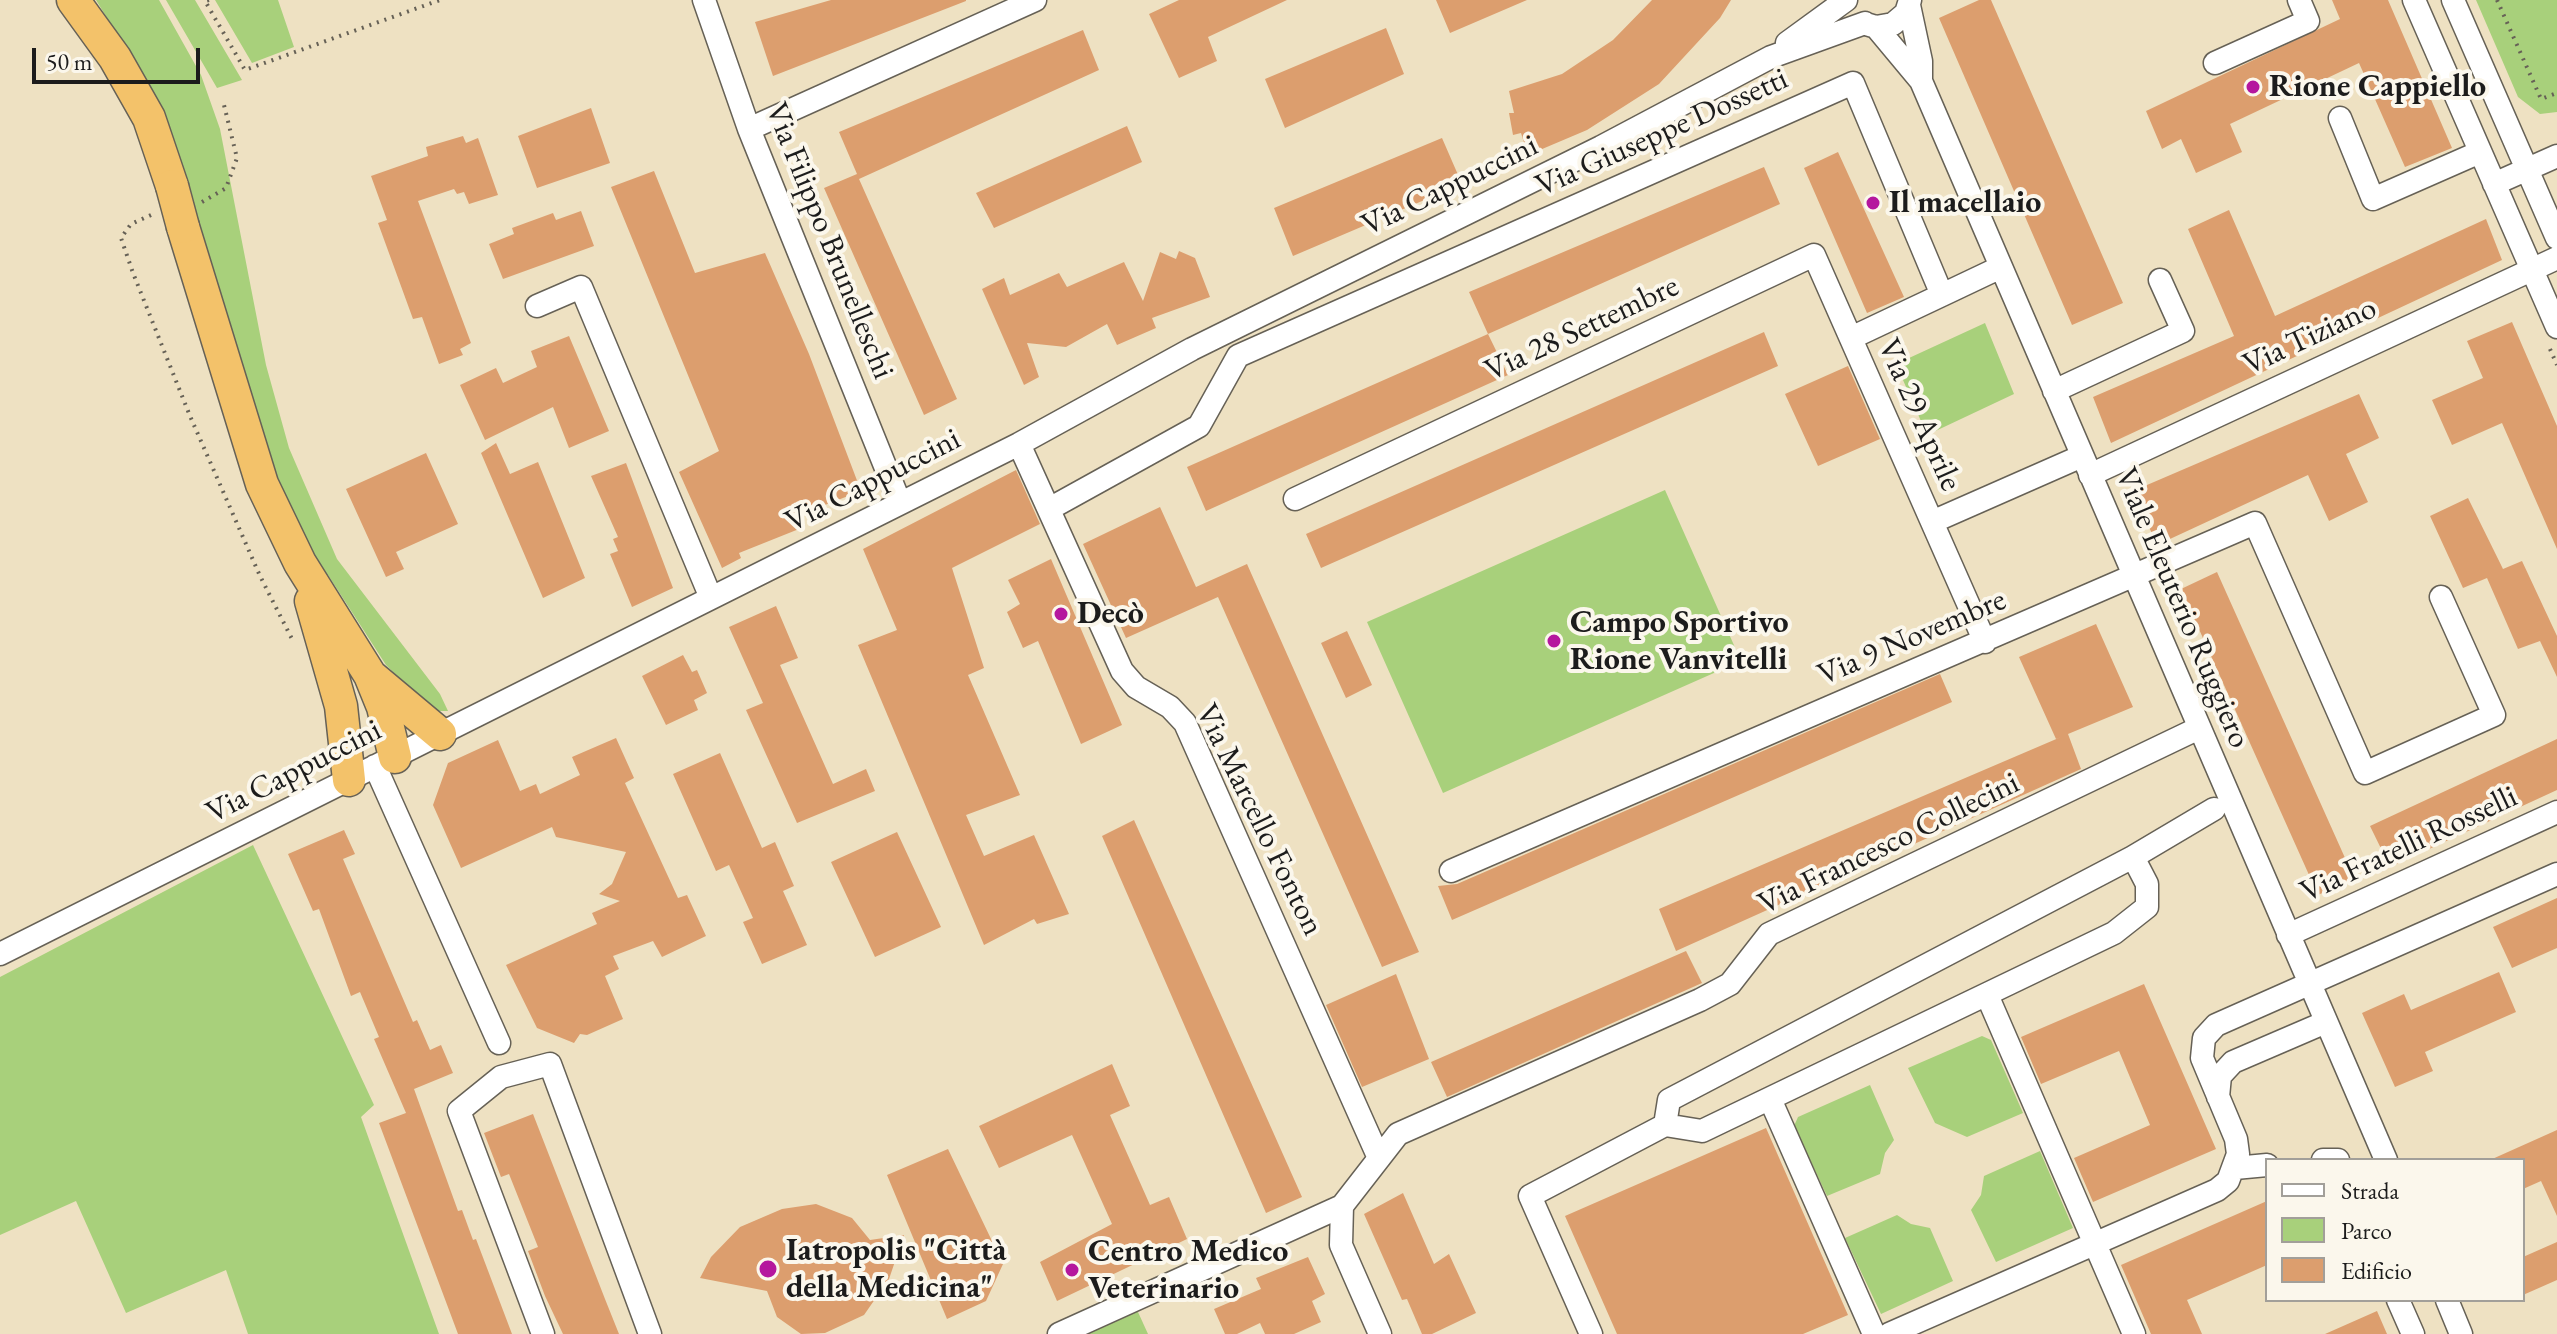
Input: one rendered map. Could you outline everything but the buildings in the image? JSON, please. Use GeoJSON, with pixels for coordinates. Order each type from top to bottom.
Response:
{"type":"FeatureCollection","features":[{"type":"Feature","properties":{"kind":"highway"},"geometry":{"type":"LineString","coordinates":[[60,0],[80,9],[115,58],[149,118],[262,484],[300,563],[370,675],[383,707],[373,768]]}},
{"type":"Feature","properties":{"kind":"highway"},"geometry":{"type":"LineString","coordinates":[[300,563],[341,706],[373,768]]}},
{"type":"Feature","properties":{"kind":"highway"},"geometry":{"type":"LineString","coordinates":[[370,675],[440,734]]}},
{"type":"Feature","properties":{"kind":"street","name":"Via Filippo Brunelleschi"},"geometry":{"type":"LineString","coordinates":[[704,0],[749,129],[900,503]]}},
{"type":"Feature","properties":{"kind":"street"},"geometry":{"type":"LineString","coordinates":[[749,129],[1035,0]]}},
{"type":"Feature","properties":{"kind":"street","name":"Viale Eleuterio Ruggiero"},"geometry":{"type":"LineString","coordinates":[[1848,0],[1857,17],[1871,25],[1921,81],[2385,1158]]}},
{"type":"Feature","properties":{"kind":"street","name":"Via Cappuccini"},"geometry":{"type":"LineString","coordinates":[[0,954],[1019,444],[1192,349],[1601,147],[1771,57],[1848,0]]}},
{"type":"Feature","properties":{"kind":"street"},"geometry":{"type":"LineString","coordinates":[[2215,63],[2308,21],[2299,0]]}},
{"type":"Feature","properties":{"kind":"street"},"geometry":{"type":"LineString","coordinates":[[2414,0],[2557,327]]}},
{"type":"Feature","properties":{"kind":"street"},"geometry":{"type":"LineString","coordinates":[[2453,0],[2557,238]]}},
{"type":"Feature","properties":{"kind":"street","name":"Viale Eleuterio Ruggiero"},"geometry":{"type":"LineString","coordinates":[[1909,2],[1921,61],[1921,81]]}},
{"type":"Feature","properties":{"kind":"street","name":"Via Cappuccini"},"geometry":{"type":"LineString","coordinates":[[1771,57],[1871,25],[1900,19],[1909,2]]}},
{"type":"Feature","properties":{"kind":"street","name":"Via Giuseppe Dossetti"},"geometry":{"type":"LineString","coordinates":[[1049,509],[1199,426],[1238,356],[1853,83],[1942,295]]}},
{"type":"Feature","properties":{"kind":"street"},"geometry":{"type":"LineString","coordinates":[[2340,118],[2373,199],[2480,152]]}},
{"type":"Feature","properties":{"kind":"street"},"geometry":{"type":"LineString","coordinates":[[2494,184],[2557,156]]}},
{"type":"Feature","properties":{"kind":"street","name":"Via 28 Settembre"},"geometry":{"type":"LineString","coordinates":[[1295,499],[1814,255],[1851,338]]}},
{"type":"Feature","properties":{"kind":"street","name":"Via Tiziano"},"geometry":{"type":"LineString","coordinates":[[2086,465],[2557,258]]}},
{"type":"Feature","properties":{"kind":"street"},"geometry":{"type":"LineString","coordinates":[[1942,295],[2001,267]]}},
{"type":"Feature","properties":{"kind":"street"},"geometry":{"type":"LineString","coordinates":[[2054,391],[2183,331],[2160,280]]}},
{"type":"Feature","properties":{"kind":"street"},"geometry":{"type":"LineString","coordinates":[[537,306],[581,287],[711,598]]}},
{"type":"Feature","properties":{"kind":"street","name":"Via 29 Aprile"},"geometry":{"type":"LineString","coordinates":[[1942,295],[1851,338],[1985,642]]}},
{"type":"Feature","properties":{"kind":"street","name":"Via Marcello Fonton"},"geometry":{"type":"LineString","coordinates":[[1019,444],[1122,671],[1136,687],[1170,707],[1185,723],[1378,1156]]}},
{"type":"Feature","properties":{"kind":"street","name":"Via 29 Aprile"},"geometry":{"type":"LineString","coordinates":[[1932,522],[2086,465]]}},
{"type":"Feature","properties":{"kind":"street","name":"Via 9 Novembre"},"geometry":{"type":"LineString","coordinates":[[1451,871],[2255,523],[2365,773],[2494,715],[2441,597]]}},
{"type":"Feature","properties":{"kind":"street","name":"Via Francesco Collecini"},"geometry":{"type":"LineString","coordinates":[[1342,1206],[1398,1134],[1730,984],[1769,934],[2199,728]]}},
{"type":"Feature","properties":{"kind":"street"},"geometry":{"type":"LineString","coordinates":[[373,768],[499,1043]]}},
{"type":"Feature","properties":{"kind":"street"},"geometry":{"type":"LineString","coordinates":[[1665,1125],[1669,1100],[2133,857],[2214,809]]}},
{"type":"Feature","properties":{"kind":"street","name":"Via Fratelli Rosselli"},"geometry":{"type":"LineString","coordinates":[[2288,935],[2557,812]]}},
{"type":"Feature","properties":{"kind":"street"},"geometry":{"type":"LineString","coordinates":[[1591,1334],[1530,1196],[1665,1125],[1702,1131],[2114,933],[2147,907],[2147,884],[2133,857]]}},
{"type":"Feature","properties":{"kind":"street"},"geometry":{"type":"LineString","coordinates":[[1889,1334],[2217,1190],[2235,1168],[2236,1139],[2202,1058],[2201,1048],[2210,1030],[2557,874]]}},
{"type":"Feature","properties":{"kind":"street"},"geometry":{"type":"LineString","coordinates":[[1987,995],[2134,1334]]}},
{"type":"Feature","properties":{"kind":"street"},"geometry":{"type":"LineString","coordinates":[[2221,1106],[2217,1086],[2220,1076],[2233,1062],[2326,1022]]}},
{"type":"Feature","properties":{"kind":"street"},"geometry":{"type":"LineString","coordinates":[[543,1334],[459,1111],[501,1077],[550,1064],[650,1334]]}},
{"type":"Feature","properties":{"kind":"street"},"geometry":{"type":"LineString","coordinates":[[1770,1099],[1874,1334]]}},
{"type":"Feature","properties":{"kind":"street"},"geometry":{"type":"LineString","coordinates":[[2235,1168],[2265,1165]]}},
{"type":"Feature","properties":{"kind":"street"},"geometry":{"type":"LineString","coordinates":[[1059,1334],[1342,1206],[1341,1245],[1380,1334]]}},
{"type":"Feature","properties":{"kind":"street"},"geometry":{"type":"LineString","coordinates":[[2399,1302],[2413,1334]]}},
{"type":"Feature","properties":{"kind":"street"},"geometry":{"type":"LineString","coordinates":[[2448,1302],[2461,1334]]}},
{"type":"Feature","properties":{"kind":"path"},"geometry":{"type":"LineString","coordinates":[[206,0],[245,70],[440,0]]}},
{"type":"Feature","properties":{"kind":"path"},"geometry":{"type":"LineString","coordinates":[[2497,0],[2541,99],[2557,93]]}},
{"type":"Feature","properties":{"kind":"path"},"geometry":{"type":"LineString","coordinates":[[224,105],[237,158],[226,188],[180,214],[131,224],[121,238],[190,416],[260,576],[299,653]]}},
{"type":"Feature","properties":{"kind":"green space"},"geometry":{"type":"Polygon","coordinates":[[[96,0],[159,0],[201,75],[220,129],[266,365],[289,448],[337,559],[440,694],[448,711],[426,705],[386,665],[328,575],[325,576],[296,523],[259,442],[150,88],[96,0]]]}},
{"type":"Feature","properties":{"kind":"green space"},"geometry":{"type":"Polygon","coordinates":[[[166,0],[195,0],[242,80],[217,88],[166,0]]]}},
{"type":"Feature","properties":{"kind":"green space"},"geometry":{"type":"Polygon","coordinates":[[[215,0],[278,0],[294,47],[252,63],[215,0]]]}},
{"type":"Feature","properties":{"kind":"green space"},"geometry":{"type":"Polygon","coordinates":[[[2476,0],[2557,0],[2557,112],[2540,114],[2518,97],[2476,0]]]}},
{"type":"Feature","properties":{"kind":"green space"},"geometry":{"type":"Polygon","coordinates":[[[1985,323],[2014,394],[1927,435],[1896,364],[1985,323]]]}},
{"type":"Feature","properties":{"kind":"green space","name":"Campo Sportivo Rione Vanvitelli"},"geometry":{"type":"Polygon","coordinates":[[[1665,490],[1741,661],[1443,793],[1367,622],[1665,490]]]}},
{"type":"Feature","properties":{"kind":"green space"},"geometry":{"type":"Polygon","coordinates":[[[253,845],[374,1105],[361,1117],[439,1334],[248,1334],[226,1270],[126,1313],[76,1201],[0,1235],[0,977],[253,845]]]}},
{"type":"Feature","properties":{"kind":"green space"},"geometry":{"type":"Polygon","coordinates":[[[1982,1036],[1991,1040],[2023,1113],[1967,1137],[1935,1123],[1908,1068],[1982,1036]]]}},
{"type":"Feature","properties":{"kind":"green space"},"geometry":{"type":"Polygon","coordinates":[[[1870,1085],[1894,1140],[1885,1153],[1880,1174],[1827,1196],[1794,1126],[1798,1117],[1870,1085]]]}},
{"type":"Feature","properties":{"kind":"green space"},"geometry":{"type":"Polygon","coordinates":[[[2040,1151],[2073,1228],[1996,1262],[1971,1210],[1981,1195],[1984,1176],[2040,1151]]]}},
{"type":"Feature","properties":{"kind":"green space"},"geometry":{"type":"Polygon","coordinates":[[[1897,1215],[1911,1224],[1930,1228],[1953,1281],[1881,1314],[1845,1238],[1897,1215]]]}},
{"type":"Feature","properties":{"kind":"green space"},"geometry":{"type":"Polygon","coordinates":[[[1133,1301],[1148,1334],[1064,1334],[1133,1301]]]}},
{"type":"Feature","properties":{"kind":"place","name":"Rione Cappiello"},"geometry":{"type":"Point","coordinates":[2253,87]}},
{"type":"Feature","properties":{"kind":"place","name":"Il macellaio"},"geometry":{"type":"Point","coordinates":[1873,203]}},
{"type":"Feature","properties":{"kind":"place","name":"Decò"},"geometry":{"type":"Point","coordinates":[1061,614]}},
{"type":"Feature","properties":{"kind":"place","name":"Campo Sportivo Rione Vanvitelli"},"geometry":{"type":"Point","coordinates":[1554,641]}},
{"type":"Feature","properties":{"kind":"place","name":"Iatropolis \"Città della Medicina\""},"geometry":{"type":"Point","coordinates":[768,1269]}},
{"type":"Feature","properties":{"kind":"place","name":"Centro Medico Veterinario"},"geometry":{"type":"Point","coordinates":[1072,1270]}}]}
